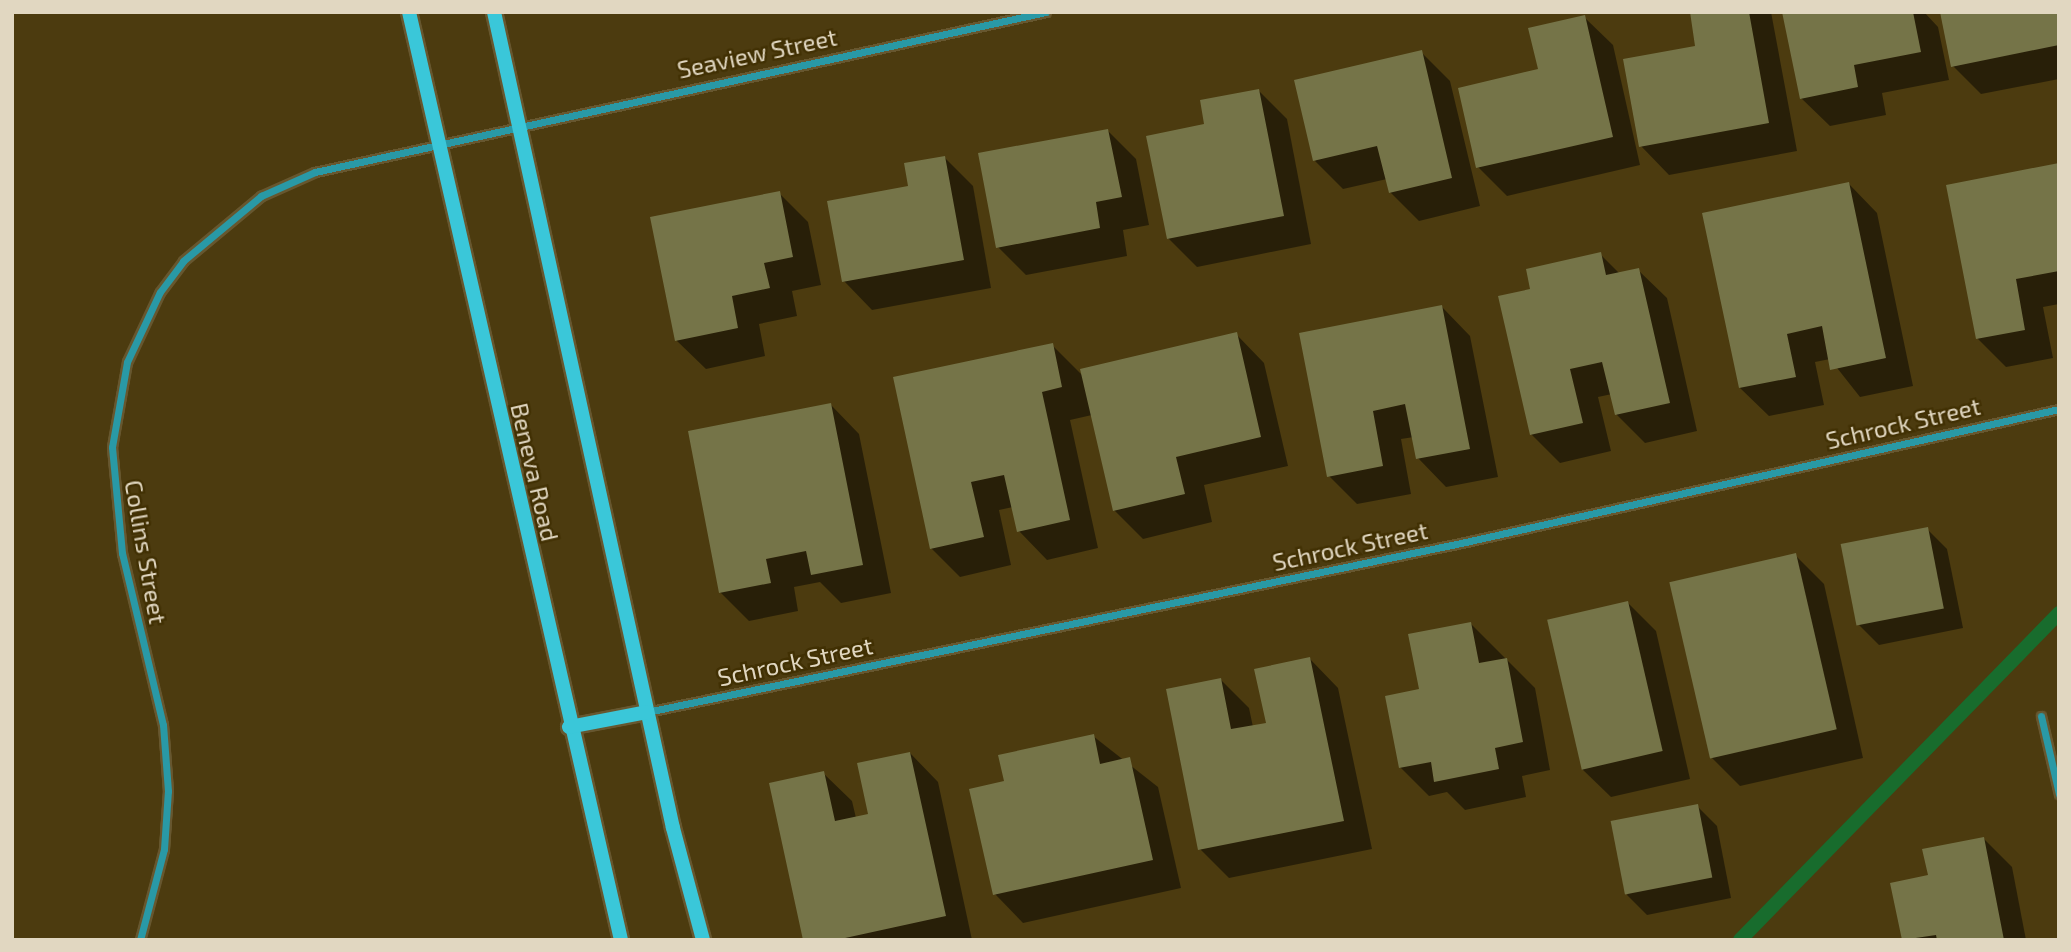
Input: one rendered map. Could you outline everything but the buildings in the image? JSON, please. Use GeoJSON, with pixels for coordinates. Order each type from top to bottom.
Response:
{"type":"FeatureCollection","features":[{"type":"Feature","properties":{"kind":"main road","name":"Beneva Road"},"geometry":{"type":"LineString","coordinates":[[409,12],[569,727],[621,940]]}},
{"type":"Feature","properties":{"kind":"main road"},"geometry":{"type":"LineString","coordinates":[[494,12],[647,712],[704,940]]}},
{"type":"Feature","properties":{"kind":"main road"},"geometry":{"type":"LineString","coordinates":[[569,727],[647,712]]}},
{"type":"Feature","properties":{"kind":"street","name":"Seaview Street"},"geometry":{"type":"LineString","coordinates":[[439,141],[1046,12]]}},
{"type":"Feature","properties":{"kind":"street","name":"Collins Street"},"geometry":{"type":"LineString","coordinates":[[140,940],[164,849],[168,791],[163,725],[112,487],[115,421],[127,362],[160,292],[222,222],[315,172],[439,141]]}},
{"type":"Feature","properties":{"kind":"street","name":"Schrock Street"},"geometry":{"type":"LineString","coordinates":[[647,712],[1461,543],[2059,408]]}},
{"type":"Feature","properties":{"kind":"street"},"geometry":{"type":"LineString","coordinates":[[2041,716],[2059,793]]}},
{"type":"Feature","properties":{"kind":"waterway"},"geometry":{"type":"LineString","coordinates":[[1740,940],[2059,613]]}}]}
